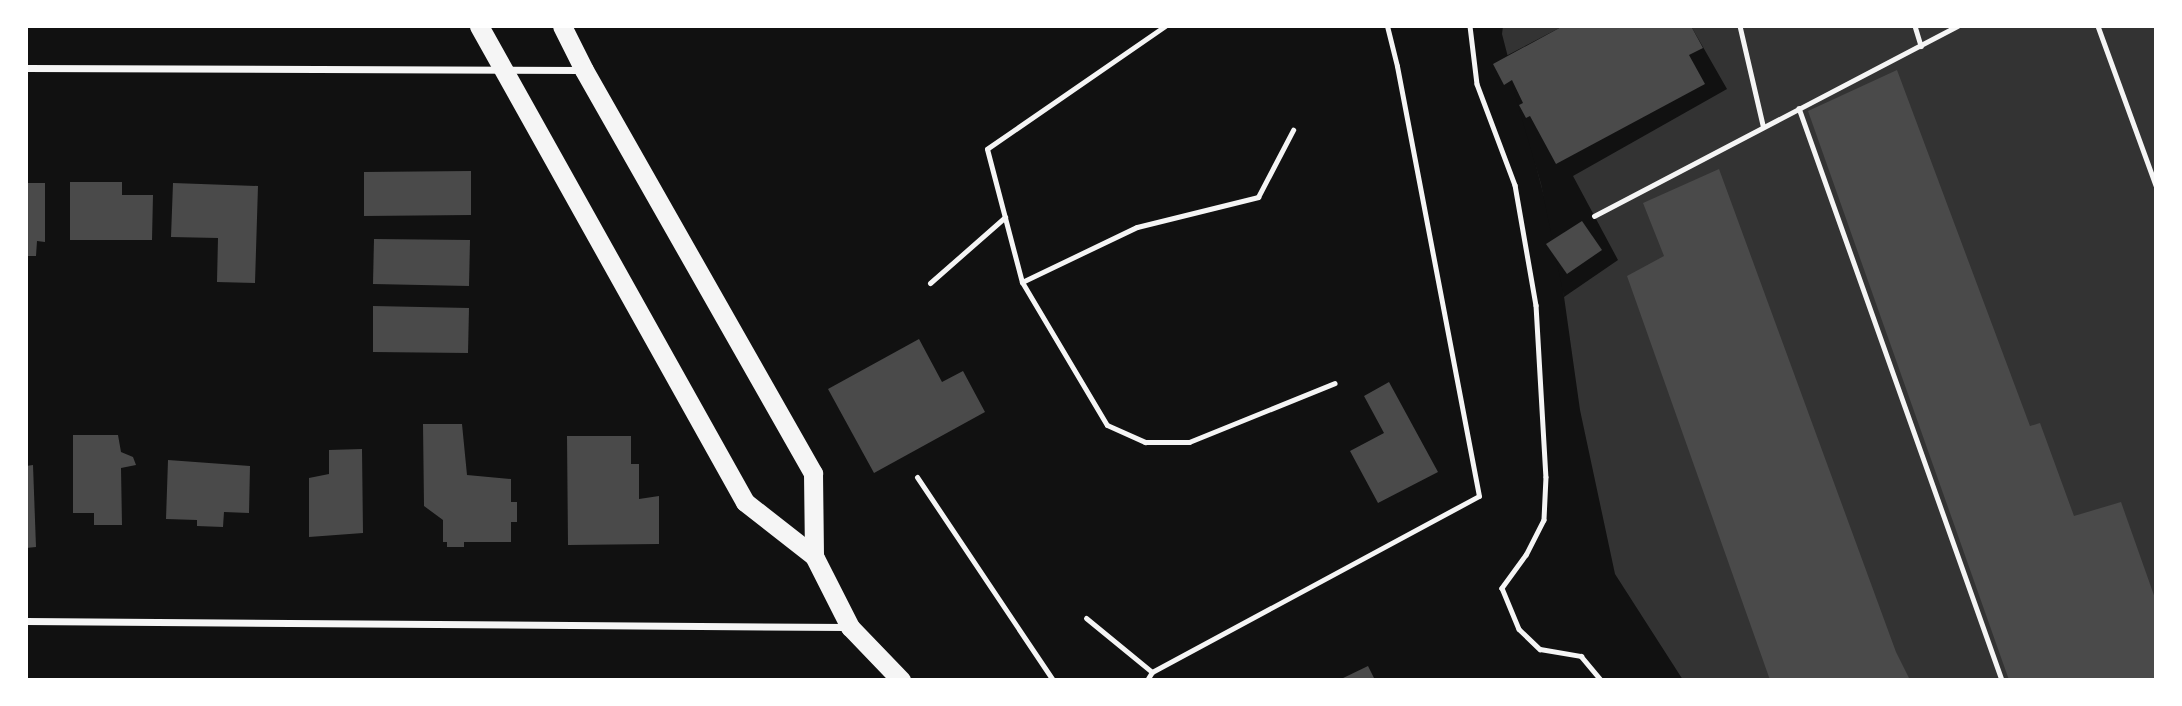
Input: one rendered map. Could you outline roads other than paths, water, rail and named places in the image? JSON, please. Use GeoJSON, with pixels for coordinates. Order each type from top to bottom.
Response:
{"type":"FeatureCollection","features":[{"type":"Feature","properties":{"kind":"highway"},"geometry":{"type":"LineString","coordinates":[[480,26],[502,72],[745,502],[814,556],[850,628],[901,680]]}},
{"type":"Feature","properties":{"kind":"highway"},"geometry":{"type":"LineString","coordinates":[[562,26],[584,70],[813,473],[814,556]]}},
{"type":"Feature","properties":{"kind":"street"},"geometry":{"type":"LineString","coordinates":[[26,68],[502,72],[584,70]]}},
{"type":"Feature","properties":{"kind":"street"},"geometry":{"type":"LineString","coordinates":[[26,621],[850,628]]}},
{"type":"Feature","properties":{"kind":"lane"},"geometry":{"type":"LineString","coordinates":[[1165,26],[987,149],[1023,282],[1107,425],[1145,442],[1189,442],[1335,383]]}},
{"type":"Feature","properties":{"kind":"lane"},"geometry":{"type":"LineString","coordinates":[[1147,680],[1152,672],[1479,496],[1397,66],[1387,26]]}},
{"type":"Feature","properties":{"kind":"lane"},"geometry":{"type":"LineString","coordinates":[[1023,282],[1137,226],[1258,197],[1293,130]]}},
{"type":"Feature","properties":{"kind":"lane"},"geometry":{"type":"LineString","coordinates":[[930,283],[1005,217]]}},
{"type":"Feature","properties":{"kind":"lane"},"geometry":{"type":"LineString","coordinates":[[917,477],[1052,680]]}},
{"type":"Feature","properties":{"kind":"lane"},"geometry":{"type":"LineString","coordinates":[[1086,618],[1152,672]]}}]}
